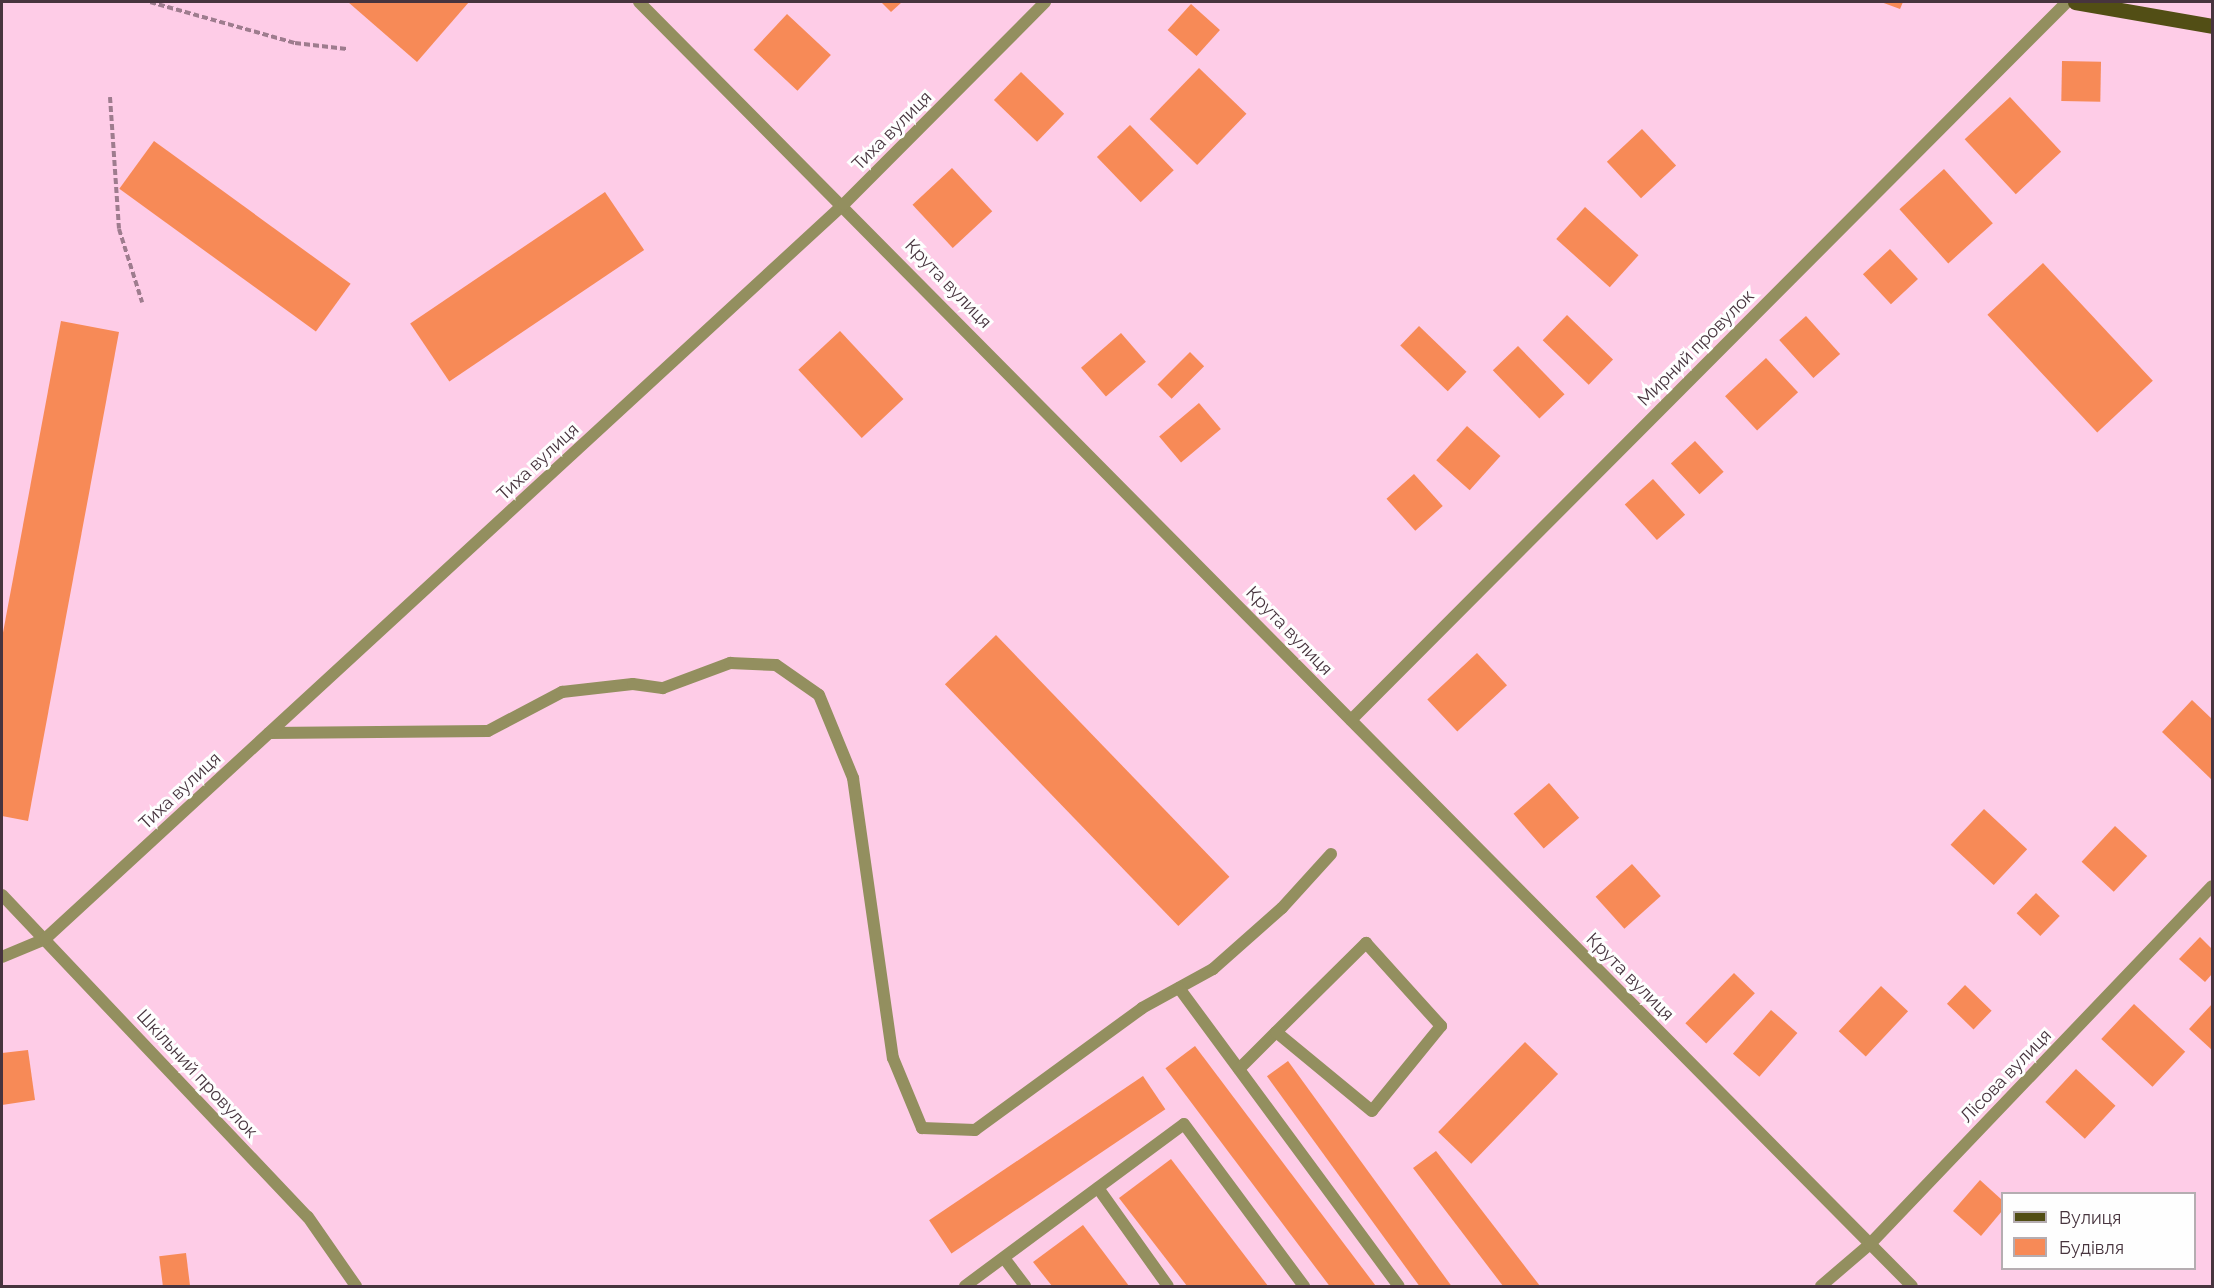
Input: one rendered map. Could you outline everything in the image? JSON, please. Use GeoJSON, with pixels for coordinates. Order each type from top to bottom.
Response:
{"type":"FeatureCollection","features":[{"type":"Feature","properties":{"kind":"main road"},"geometry":{"type":"LineString","coordinates":[[2075,2],[2212,26]]}},
{"type":"Feature","properties":{"kind":"street","name":"Крута вулиця"},"geometry":{"type":"LineString","coordinates":[[639,2],[844,204],[1350,720],[1912,1287]]}},
{"type":"Feature","properties":{"kind":"street","name":"Тиха вулиця"},"geometry":{"type":"LineString","coordinates":[[2,957],[45,939],[844,204],[1045,2]]}},
{"type":"Feature","properties":{"kind":"street","name":"Мирний провулок"},"geometry":{"type":"LineString","coordinates":[[1350,720],[2067,2]]}},
{"type":"Feature","properties":{"kind":"street"},"geometry":{"type":"LineString","coordinates":[[269,733],[488,731],[562,692],[633,684],[663,688],[730,663],[776,665],[819,695],[853,778],[893,1058],[922,1128],[975,1130],[1142,1008],[1213,969],[1282,908],[1331,854]]}},
{"type":"Feature","properties":{"kind":"street","name":"Лісова вулиця"},"geometry":{"type":"LineString","coordinates":[[1821,1287],[1870,1244],[2212,886]]}},
{"type":"Feature","properties":{"kind":"street","name":"Шкільний провулок"},"geometry":{"type":"LineString","coordinates":[[2,895],[308,1217],[356,1287]]}},
{"type":"Feature","properties":{"kind":"street"},"geometry":{"type":"LineString","coordinates":[[1239,1069],[1276,1032],[1366,943],[1441,1026],[1372,1111],[1276,1032]]}},
{"type":"Feature","properties":{"kind":"street"},"geometry":{"type":"LineString","coordinates":[[1179,988],[1399,1287]]}},
{"type":"Feature","properties":{"kind":"street"},"geometry":{"type":"LineString","coordinates":[[965,1287],[1184,1124],[1304,1287]]}},
{"type":"Feature","properties":{"kind":"street"},"geometry":{"type":"LineString","coordinates":[[1098,1188],[1168,1287]]}},
{"type":"Feature","properties":{"kind":"street"},"geometry":{"type":"LineString","coordinates":[[1004,1258],[1025,1287]]}},
{"type":"Feature","properties":{"kind":"path"},"geometry":{"type":"LineString","coordinates":[[150,2],[295,43],[346,49]]}},
{"type":"Feature","properties":{"kind":"path"},"geometry":{"type":"LineString","coordinates":[[110,97],[120,229],[142,302]]}},
{"type":"Feature","properties":{"kind":"building"},"geometry":{"type":"Polygon","coordinates":[[[348,2],[469,2],[417,62],[348,2]]]}},
{"type":"Feature","properties":{"kind":"building"},"geometry":{"type":"Polygon","coordinates":[[[881,2],[902,2],[891,12],[881,2]]]}},
{"type":"Feature","properties":{"kind":"building"},"geometry":{"type":"Polygon","coordinates":[[[1881,2],[1903,2],[1900,9],[1881,2]]]}},
{"type":"Feature","properties":{"kind":"building"},"geometry":{"type":"Polygon","coordinates":[[[1191,4],[1220,30],[1197,56],[1168,30],[1191,4]]]}},
{"type":"Feature","properties":{"kind":"building"},"geometry":{"type":"Polygon","coordinates":[[[787,14],[831,55],[797,91],[754,50],[787,14]]]}},
{"type":"Feature","properties":{"kind":"building"},"geometry":{"type":"Polygon","coordinates":[[[2062,61],[2101,62],[2100,102],[2061,101],[2062,61]]]}},
{"type":"Feature","properties":{"kind":"building"},"geometry":{"type":"Polygon","coordinates":[[[1199,68],[1246,114],[1197,165],[1150,119],[1199,68]]]}},
{"type":"Feature","properties":{"kind":"building"},"geometry":{"type":"Polygon","coordinates":[[[1021,72],[1064,114],[1037,142],[994,100],[1021,72]]]}},
{"type":"Feature","properties":{"kind":"building"},"geometry":{"type":"Polygon","coordinates":[[[2010,97],[2061,152],[2016,194],[1965,139],[2010,97]]]}},
{"type":"Feature","properties":{"kind":"building"},"geometry":{"type":"Polygon","coordinates":[[[1130,125],[1174,170],[1141,202],[1097,157],[1130,125]]]}},
{"type":"Feature","properties":{"kind":"building"},"geometry":{"type":"Polygon","coordinates":[[[1642,129],[1676,166],[1641,198],[1607,162],[1642,129]]]}},
{"type":"Feature","properties":{"kind":"building"},"geometry":{"type":"Polygon","coordinates":[[[154,141],[351,284],[316,332],[119,189],[154,141]]]}},
{"type":"Feature","properties":{"kind":"building"},"geometry":{"type":"Polygon","coordinates":[[[952,168],[992,211],[953,248],[913,205],[952,168]]]}},
{"type":"Feature","properties":{"kind":"building"},"geometry":{"type":"Polygon","coordinates":[[[1944,169],[1993,223],[1948,263],[1899,209],[1944,169]]]}},
{"type":"Feature","properties":{"kind":"building"},"geometry":{"type":"Polygon","coordinates":[[[605,192],[644,250],[449,381],[410,323],[605,192]]]}},
{"type":"Feature","properties":{"kind":"building"},"geometry":{"type":"Polygon","coordinates":[[[1585,207],[1639,255],[1610,287],[1556,239],[1585,207]]]}},
{"type":"Feature","properties":{"kind":"building"},"geometry":{"type":"Polygon","coordinates":[[[1890,249],[1918,279],[1891,304],[1863,274],[1890,249]]]}},
{"type":"Feature","properties":{"kind":"building"},"geometry":{"type":"Polygon","coordinates":[[[2043,263],[2153,381],[2097,433],[1987,315],[2043,263]]]}},
{"type":"Feature","properties":{"kind":"building"},"geometry":{"type":"Polygon","coordinates":[[[1567,315],[1613,359],[1589,385],[1543,340],[1567,315]]]}},
{"type":"Feature","properties":{"kind":"building"},"geometry":{"type":"Polygon","coordinates":[[[1806,316],[1840,354],[1813,378],[1779,340],[1806,316]]]}},
{"type":"Feature","properties":{"kind":"building"},"geometry":{"type":"Polygon","coordinates":[[[61,321],[119,332],[28,821],[2,816],[2,638],[61,321]]]}},
{"type":"Feature","properties":{"kind":"building"},"geometry":{"type":"Polygon","coordinates":[[[1419,326],[1466,372],[1448,391],[1400,345],[1419,326]]]}},
{"type":"Feature","properties":{"kind":"building"},"geometry":{"type":"Polygon","coordinates":[[[840,331],[903,399],[862,438],[798,370],[840,331]]]}},
{"type":"Feature","properties":{"kind":"building"},"geometry":{"type":"Polygon","coordinates":[[[1121,333],[1146,362],[1106,396],[1081,368],[1121,333]]]}},
{"type":"Feature","properties":{"kind":"building"},"geometry":{"type":"Polygon","coordinates":[[[1518,346],[1565,394],[1539,419],[1493,370],[1518,346]]]}},
{"type":"Feature","properties":{"kind":"building"},"geometry":{"type":"Polygon","coordinates":[[[1190,352],[1204,366],[1172,399],[1157,385],[1190,352]]]}},
{"type":"Feature","properties":{"kind":"building"},"geometry":{"type":"Polygon","coordinates":[[[1766,358],[1798,392],[1757,431],[1725,396],[1766,358]]]}},
{"type":"Feature","properties":{"kind":"building"},"geometry":{"type":"Polygon","coordinates":[[[1199,403],[1221,429],[1181,462],[1159,436],[1199,403]]]}},
{"type":"Feature","properties":{"kind":"building"},"geometry":{"type":"Polygon","coordinates":[[[1467,426],[1500,456],[1470,490],[1436,460],[1467,426]]]}},
{"type":"Feature","properties":{"kind":"building"},"geometry":{"type":"Polygon","coordinates":[[[1695,441],[1724,472],[1700,494],[1671,464],[1695,441]]]}},
{"type":"Feature","properties":{"kind":"building"},"geometry":{"type":"Polygon","coordinates":[[[1414,474],[1443,506],[1415,531],[1387,499],[1414,474]]]}},
{"type":"Feature","properties":{"kind":"building"},"geometry":{"type":"Polygon","coordinates":[[[1653,479],[1685,515],[1657,540],[1625,504],[1653,479]]]}},
{"type":"Feature","properties":{"kind":"building"},"geometry":{"type":"Polygon","coordinates":[[[996,635],[1229,877],[1178,926],[945,684],[996,635]]]}},
{"type":"Feature","properties":{"kind":"building"},"geometry":{"type":"Polygon","coordinates":[[[1477,653],[1507,685],[1457,732],[1427,699],[1477,653]]]}},
{"type":"Feature","properties":{"kind":"building"},"geometry":{"type":"Polygon","coordinates":[[[2192,700],[2212,719],[2212,780],[2162,732],[2192,700]]]}},
{"type":"Feature","properties":{"kind":"building"},"geometry":{"type":"Polygon","coordinates":[[[1549,783],[1579,818],[1544,849],[1514,814],[1549,783]]]}},
{"type":"Feature","properties":{"kind":"building"},"geometry":{"type":"Polygon","coordinates":[[[1984,809],[2027,849],[1994,885],[1951,845],[1984,809]]]}},
{"type":"Feature","properties":{"kind":"building"},"geometry":{"type":"Polygon","coordinates":[[[2115,826],[2147,856],[2114,892],[2082,862],[2115,826]]]}},
{"type":"Feature","properties":{"kind":"building"},"geometry":{"type":"Polygon","coordinates":[[[1632,864],[1661,896],[1624,929],[1596,897],[1632,864]]]}},
{"type":"Feature","properties":{"kind":"building"},"geometry":{"type":"Polygon","coordinates":[[[2036,893],[2060,916],[2040,936],[2017,913],[2036,893]]]}},
{"type":"Feature","properties":{"kind":"building"},"geometry":{"type":"Polygon","coordinates":[[[2200,937],[2212,949],[2212,974],[2205,982],[2179,959],[2200,937]]]}},
{"type":"Feature","properties":{"kind":"building"},"geometry":{"type":"Polygon","coordinates":[[[1734,973],[1755,993],[1706,1043],[1685,1023],[1734,973]]]}},
{"type":"Feature","properties":{"kind":"building"},"geometry":{"type":"Polygon","coordinates":[[[1965,985],[1992,1011],[1974,1029],[1947,1004],[1965,985]]]}},
{"type":"Feature","properties":{"kind":"building"},"geometry":{"type":"Polygon","coordinates":[[[1881,986],[1908,1011],[1866,1057],[1839,1031],[1881,986]]]}},
{"type":"Feature","properties":{"kind":"building"},"geometry":{"type":"Polygon","coordinates":[[[2134,1004],[2185,1052],[2152,1087],[2101,1039],[2134,1004]]]}},
{"type":"Feature","properties":{"kind":"building"},"geometry":{"type":"Polygon","coordinates":[[[2212,1004],[2212,1050],[2189,1029],[2212,1004]]]}},
{"type":"Feature","properties":{"kind":"building"},"geometry":{"type":"Polygon","coordinates":[[[1771,1010],[1797,1033],[1759,1077],[1733,1054],[1771,1010]]]}},
{"type":"Feature","properties":{"kind":"building"},"geometry":{"type":"Polygon","coordinates":[[[1525,1042],[1558,1074],[1471,1164],[1438,1132],[1525,1042]]]}},
{"type":"Feature","properties":{"kind":"building"},"geometry":{"type":"Polygon","coordinates":[[[1195,1046],[1375,1285],[1330,1286],[1165,1068],[1195,1046]]]}},
{"type":"Feature","properties":{"kind":"building"},"geometry":{"type":"Polygon","coordinates":[[[28,1050],[35,1100],[2,1105],[2,1053],[28,1050]]]}},
{"type":"Feature","properties":{"kind":"building"},"geometry":{"type":"Polygon","coordinates":[[[1288,1061],[1451,1286],[1419,1286],[1267,1076],[1288,1061]]]}},
{"type":"Feature","properties":{"kind":"building"},"geometry":{"type":"Polygon","coordinates":[[[2076,1069],[2115,1106],[2085,1139],[2045,1102],[2076,1069]]]}},
{"type":"Feature","properties":{"kind":"building"},"geometry":{"type":"Polygon","coordinates":[[[1143,1076],[1165,1109],[951,1253],[929,1220],[1143,1076]]]}},
{"type":"Feature","properties":{"kind":"building"},"geometry":{"type":"Polygon","coordinates":[[[1436,1151],[1540,1286],[1503,1286],[1413,1168],[1436,1151]]]}},
{"type":"Feature","properties":{"kind":"building"},"geometry":{"type":"Polygon","coordinates":[[[1171,1159],[1268,1286],[1187,1286],[1119,1198],[1171,1159]]]}},
{"type":"Feature","properties":{"kind":"building"},"geometry":{"type":"Polygon","coordinates":[[[1980,1180],[2001,1199],[2001,1212],[1981,1236],[1953,1211],[1980,1180]]]}},
{"type":"Feature","properties":{"kind":"building"},"geometry":{"type":"Polygon","coordinates":[[[1083,1225],[1129,1286],[1052,1286],[1033,1262],[1083,1225]]]}},
{"type":"Feature","properties":{"kind":"building"},"geometry":{"type":"Polygon","coordinates":[[[186,1253],[190,1286],[163,1286],[159,1256],[186,1253]]]}}]}
